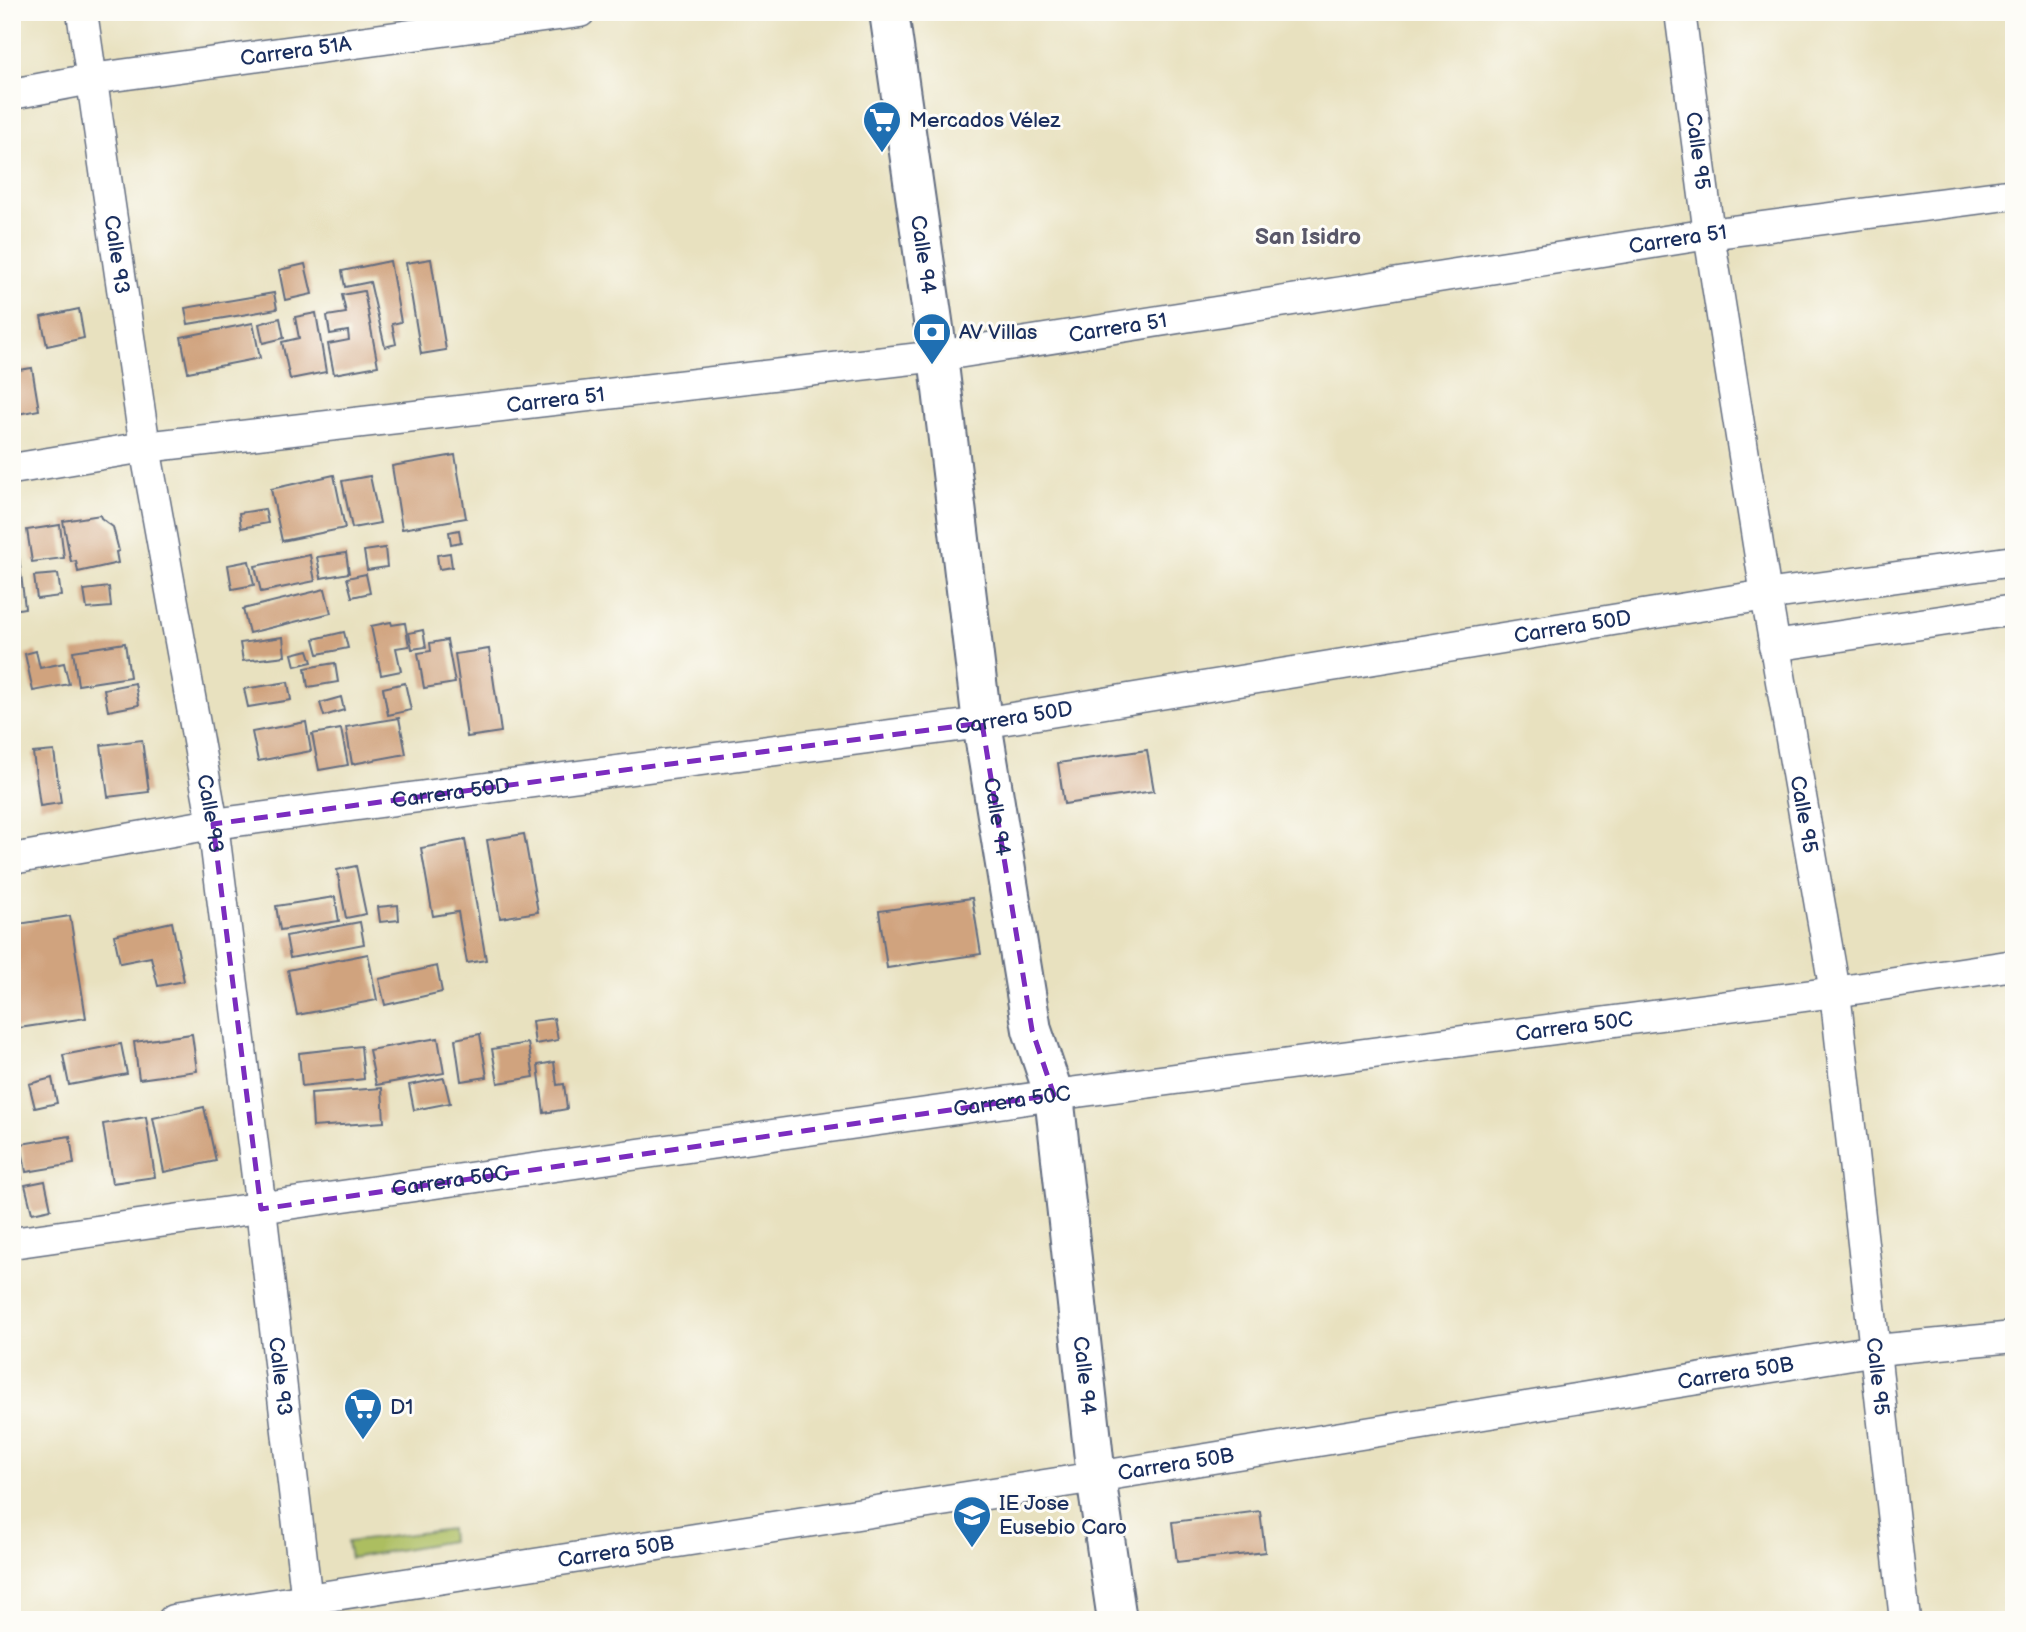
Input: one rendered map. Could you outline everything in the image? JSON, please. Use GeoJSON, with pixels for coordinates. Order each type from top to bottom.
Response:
{"type":"FeatureCollection","features":[{"type":"Feature","properties":{"kind":"street","name":"Calle 93"},"geometry":{"type":"LineString","coordinates":[[82,12],[145,447],[213,824],[307,1610]]}},
{"type":"Feature","properties":{"kind":"street","name":"Carrera 51A"},"geometry":{"type":"LineString","coordinates":[[12,94],[92,79],[580,12]]}},
{"type":"Feature","properties":{"kind":"street","name":"Calle 94"},"geometry":{"type":"LineString","coordinates":[[889,12],[938,356],[982,723],[1032,1030],[1054,1095],[1096,1478],[1117,1620]]}},
{"type":"Feature","properties":{"kind":"street","name":"Calle 95"},"geometry":{"type":"LineString","coordinates":[[1680,12],[1709,234],[1774,646],[1835,992],[1905,1620]]}},
{"type":"Feature","properties":{"kind":"street","name":"Carrera 51"},"geometry":{"type":"LineString","coordinates":[[12,469],[145,447],[938,356],[1709,234],[2014,194]]}},
{"type":"Feature","properties":{"kind":"street","name":"Carrera 50D"},"geometry":{"type":"LineString","coordinates":[[12,859],[213,824],[982,723],[1766,595],[2014,561]]}},
{"type":"Feature","properties":{"kind":"street"},"geometry":{"type":"LineString","coordinates":[[1774,646],[2014,610]]}},
{"type":"Feature","properties":{"kind":"street","name":"Carrera 50C"},"geometry":{"type":"LineString","coordinates":[[12,1243],[1054,1095],[1835,992],[2014,965]]}},
{"type":"Feature","properties":{"kind":"street","name":"Carrera 50B"},"geometry":{"type":"LineString","coordinates":[[173,1620],[307,1610],[1876,1350],[2014,1337]]}},
{"type":"Feature","properties":{"kind":"highlighted area"},"geometry":{"type":"Polygon","coordinates":[[[982,723],[1032,1030],[1054,1095],[261,1209],[213,824],[982,723]]]}},
{"type":"Feature","properties":{"kind":"green space"},"geometry":{"type":"Polygon","coordinates":[[[450,1529],[451,1541],[350,1558],[347,1542],[450,1529]]]}},
{"type":"Feature","properties":{"kind":"building"},"geometry":{"type":"Polygon","coordinates":[[[431,259],[446,350],[421,354],[406,263],[431,259]]]}},
{"type":"Feature","properties":{"kind":"building"},"geometry":{"type":"Polygon","coordinates":[[[390,261],[401,322],[392,324],[396,344],[385,347],[370,282],[345,287],[342,271],[390,261]]]}},
{"type":"Feature","properties":{"kind":"building"},"geometry":{"type":"Polygon","coordinates":[[[305,264],[312,294],[285,300],[279,270],[305,264]]]}},
{"type":"Feature","properties":{"kind":"building"},"geometry":{"type":"Polygon","coordinates":[[[364,291],[378,366],[334,374],[328,344],[349,340],[348,331],[330,334],[327,316],[346,313],[342,295],[364,291]]]}},
{"type":"Feature","properties":{"kind":"building"},"geometry":{"type":"Polygon","coordinates":[[[274,293],[277,309],[188,324],[185,308],[274,293]]]}},
{"type":"Feature","properties":{"kind":"building"},"geometry":{"type":"Polygon","coordinates":[[[79,309],[84,338],[47,346],[41,317],[79,309]]]}},
{"type":"Feature","properties":{"kind":"building"},"geometry":{"type":"Polygon","coordinates":[[[316,313],[326,372],[290,379],[282,342],[299,338],[295,317],[316,313]]]}},
{"type":"Feature","properties":{"kind":"building"},"geometry":{"type":"Polygon","coordinates":[[[280,318],[284,338],[263,343],[259,324],[280,318]]]}},
{"type":"Feature","properties":{"kind":"building"},"geometry":{"type":"Polygon","coordinates":[[[253,323],[260,358],[188,372],[181,337],[253,323]]]}},
{"type":"Feature","properties":{"kind":"building"},"geometry":{"type":"Polygon","coordinates":[[[15,340],[19,357],[12,359],[12,341],[15,340]]]}},
{"type":"Feature","properties":{"kind":"building"},"geometry":{"type":"Polygon","coordinates":[[[32,368],[39,410],[12,415],[12,371],[32,368]]]}},
{"type":"Feature","properties":{"kind":"building"},"geometry":{"type":"Polygon","coordinates":[[[455,455],[466,518],[402,529],[392,466],[455,455]]]}},
{"type":"Feature","properties":{"kind":"building"},"geometry":{"type":"Polygon","coordinates":[[[334,475],[345,528],[282,541],[271,489],[334,475]]]}},
{"type":"Feature","properties":{"kind":"building"},"geometry":{"type":"Polygon","coordinates":[[[370,476],[380,523],[352,528],[342,481],[370,476]]]}},
{"type":"Feature","properties":{"kind":"building"},"geometry":{"type":"Polygon","coordinates":[[[265,509],[268,523],[241,528],[239,513],[265,509]]]}},
{"type":"Feature","properties":{"kind":"building"},"geometry":{"type":"Polygon","coordinates":[[[100,515],[113,527],[119,551],[116,552],[118,563],[78,572],[76,561],[71,562],[63,521],[100,515]]]}},
{"type":"Feature","properties":{"kind":"building"},"geometry":{"type":"Polygon","coordinates":[[[60,525],[64,558],[32,562],[27,530],[60,525]]]}},
{"type":"Feature","properties":{"kind":"building"},"geometry":{"type":"Polygon","coordinates":[[[459,530],[461,542],[451,544],[449,532],[459,530]]]}},
{"type":"Feature","properties":{"kind":"building"},"geometry":{"type":"Polygon","coordinates":[[[17,540],[25,608],[12,610],[12,541],[17,540]]]}},
{"type":"Feature","properties":{"kind":"building"},"geometry":{"type":"Polygon","coordinates":[[[385,548],[387,567],[367,570],[364,551],[385,548]]]}},
{"type":"Feature","properties":{"kind":"building"},"geometry":{"type":"Polygon","coordinates":[[[346,553],[349,573],[321,578],[317,557],[346,553]]]}},
{"type":"Feature","properties":{"kind":"building"},"geometry":{"type":"Polygon","coordinates":[[[450,553],[452,567],[439,569],[437,555],[450,553]]]}},
{"type":"Feature","properties":{"kind":"building"},"geometry":{"type":"Polygon","coordinates":[[[310,555],[315,581],[261,592],[255,566],[310,555]]]}},
{"type":"Feature","properties":{"kind":"building"},"geometry":{"type":"Polygon","coordinates":[[[249,561],[254,585],[232,589],[228,565],[249,561]]]}},
{"type":"Feature","properties":{"kind":"building"},"geometry":{"type":"Polygon","coordinates":[[[58,574],[61,596],[37,599],[34,576],[58,574]]]}},
{"type":"Feature","properties":{"kind":"building"},"geometry":{"type":"Polygon","coordinates":[[[366,574],[370,593],[352,597],[347,578],[366,574]]]}},
{"type":"Feature","properties":{"kind":"building"},"geometry":{"type":"Polygon","coordinates":[[[109,587],[111,607],[87,609],[84,590],[109,587]]]}},
{"type":"Feature","properties":{"kind":"building"},"geometry":{"type":"Polygon","coordinates":[[[325,589],[331,613],[249,633],[243,609],[325,589]]]}},
{"type":"Feature","properties":{"kind":"building"},"geometry":{"type":"Polygon","coordinates":[[[391,622],[392,625],[405,623],[409,646],[396,648],[401,671],[381,675],[371,626],[391,622]]]}},
{"type":"Feature","properties":{"kind":"building"},"geometry":{"type":"Polygon","coordinates":[[[423,630],[426,647],[412,649],[409,633],[423,630]]]}},
{"type":"Feature","properties":{"kind":"building"},"geometry":{"type":"Polygon","coordinates":[[[344,632],[348,648],[318,654],[314,639],[344,632]]]}},
{"type":"Feature","properties":{"kind":"building"},"geometry":{"type":"Polygon","coordinates":[[[283,637],[285,656],[243,661],[240,643],[283,637]]]}},
{"type":"Feature","properties":{"kind":"building"},"geometry":{"type":"Polygon","coordinates":[[[447,640],[455,683],[424,688],[418,653],[431,651],[430,643],[447,640]]]}},
{"type":"Feature","properties":{"kind":"building"},"geometry":{"type":"Polygon","coordinates":[[[125,643],[130,677],[78,685],[73,651],[125,643]]]}},
{"type":"Feature","properties":{"kind":"building"},"geometry":{"type":"Polygon","coordinates":[[[489,649],[501,732],[467,737],[455,654],[489,649]]]}},
{"type":"Feature","properties":{"kind":"building"},"geometry":{"type":"Polygon","coordinates":[[[308,650],[312,662],[295,666],[292,654],[308,650]]]}},
{"type":"Feature","properties":{"kind":"building"},"geometry":{"type":"Polygon","coordinates":[[[36,651],[40,668],[64,663],[69,684],[33,691],[25,654],[36,651]]]}},
{"type":"Feature","properties":{"kind":"building"},"geometry":{"type":"Polygon","coordinates":[[[335,663],[338,682],[308,687],[305,668],[335,663]]]}},
{"type":"Feature","properties":{"kind":"building"},"geometry":{"type":"Polygon","coordinates":[[[288,682],[291,700],[248,707],[244,689],[288,682]]]}},
{"type":"Feature","properties":{"kind":"building"},"geometry":{"type":"Polygon","coordinates":[[[135,683],[139,705],[108,711],[104,689],[135,683]]]}},
{"type":"Feature","properties":{"kind":"building"},"geometry":{"type":"Polygon","coordinates":[[[405,683],[411,710],[388,715],[383,688],[405,683]]]}},
{"type":"Feature","properties":{"kind":"building"},"geometry":{"type":"Polygon","coordinates":[[[341,697],[344,710],[324,716],[320,703],[341,697]]]}},
{"type":"Feature","properties":{"kind":"building"},"geometry":{"type":"Polygon","coordinates":[[[399,718],[406,754],[352,764],[346,727],[399,718]]]}},
{"type":"Feature","properties":{"kind":"building"},"geometry":{"type":"Polygon","coordinates":[[[306,722],[311,751],[258,761],[252,732],[306,722]]]}},
{"type":"Feature","properties":{"kind":"building"},"geometry":{"type":"Polygon","coordinates":[[[341,729],[348,765],[319,770],[312,734],[341,729]]]}},
{"type":"Feature","properties":{"kind":"building"},"geometry":{"type":"Polygon","coordinates":[[[142,740],[149,792],[108,797],[101,745],[142,740]]]}},
{"type":"Feature","properties":{"kind":"building"},"geometry":{"type":"Polygon","coordinates":[[[1147,750],[1154,791],[1064,804],[1058,763],[1147,750]]]}},
{"type":"Feature","properties":{"kind":"building"},"geometry":{"type":"Polygon","coordinates":[[[54,751],[61,803],[40,806],[33,753],[54,751]]]}},
{"type":"Feature","properties":{"kind":"building"},"geometry":{"type":"Polygon","coordinates":[[[524,834],[538,912],[500,918],[487,840],[524,834]]]}},
{"type":"Feature","properties":{"kind":"building"},"geometry":{"type":"Polygon","coordinates":[[[465,840],[486,960],[467,963],[458,912],[433,916],[421,848],[465,840]]]}},
{"type":"Feature","properties":{"kind":"building"},"geometry":{"type":"Polygon","coordinates":[[[356,866],[366,914],[346,918],[337,870],[356,866]]]}},
{"type":"Feature","properties":{"kind":"building"},"geometry":{"type":"Polygon","coordinates":[[[335,897],[339,921],[280,930],[276,906],[335,897]]]}},
{"type":"Feature","properties":{"kind":"building"},"geometry":{"type":"Polygon","coordinates":[[[972,898],[981,954],[887,968],[879,911],[972,898]]]}},
{"type":"Feature","properties":{"kind":"building"},"geometry":{"type":"Polygon","coordinates":[[[398,905],[399,920],[380,922],[378,907],[398,905]]]}},
{"type":"Feature","properties":{"kind":"building"},"geometry":{"type":"Polygon","coordinates":[[[70,916],[86,1018],[12,1029],[12,925],[70,916]]]}},
{"type":"Feature","properties":{"kind":"building"},"geometry":{"type":"Polygon","coordinates":[[[172,922],[184,981],[158,986],[151,957],[120,963],[114,935],[172,922]]]}},
{"type":"Feature","properties":{"kind":"building"},"geometry":{"type":"Polygon","coordinates":[[[360,922],[364,944],[290,958],[286,936],[360,922]]]}},
{"type":"Feature","properties":{"kind":"building"},"geometry":{"type":"Polygon","coordinates":[[[368,954],[377,1000],[297,1015],[288,970],[368,954]]]}},
{"type":"Feature","properties":{"kind":"building"},"geometry":{"type":"Polygon","coordinates":[[[437,966],[442,992],[385,1005],[379,979],[437,966]]]}},
{"type":"Feature","properties":{"kind":"building"},"geometry":{"type":"Polygon","coordinates":[[[554,1018],[558,1040],[535,1044],[532,1021],[554,1018]]]}},
{"type":"Feature","properties":{"kind":"building"},"geometry":{"type":"Polygon","coordinates":[[[192,1034],[197,1071],[139,1079],[134,1042],[192,1034]]]}},
{"type":"Feature","properties":{"kind":"building"},"geometry":{"type":"Polygon","coordinates":[[[480,1034],[487,1077],[461,1081],[455,1039],[480,1034]]]}},
{"type":"Feature","properties":{"kind":"building"},"geometry":{"type":"Polygon","coordinates":[[[438,1038],[444,1073],[376,1085],[369,1050],[438,1038]]]}},
{"type":"Feature","properties":{"kind":"building"},"geometry":{"type":"Polygon","coordinates":[[[528,1043],[534,1077],[498,1083],[492,1049],[528,1043]]]}},
{"type":"Feature","properties":{"kind":"building"},"geometry":{"type":"Polygon","coordinates":[[[121,1044],[127,1074],[69,1085],[63,1055],[121,1044]]]}},
{"type":"Feature","properties":{"kind":"building"},"geometry":{"type":"Polygon","coordinates":[[[361,1046],[364,1079],[302,1086],[299,1053],[361,1046]]]}},
{"type":"Feature","properties":{"kind":"building"},"geometry":{"type":"Polygon","coordinates":[[[554,1062],[557,1085],[564,1084],[567,1109],[544,1113],[538,1065],[554,1062]]]}},
{"type":"Feature","properties":{"kind":"building"},"geometry":{"type":"Polygon","coordinates":[[[52,1078],[57,1103],[35,1108],[29,1084],[52,1078]]]}},
{"type":"Feature","properties":{"kind":"building"},"geometry":{"type":"Polygon","coordinates":[[[444,1078],[450,1103],[414,1110],[409,1085],[444,1078]]]}},
{"type":"Feature","properties":{"kind":"building"},"geometry":{"type":"Polygon","coordinates":[[[382,1088],[384,1122],[313,1127],[311,1093],[382,1088]]]}},
{"type":"Feature","properties":{"kind":"building"},"geometry":{"type":"Polygon","coordinates":[[[204,1107],[216,1161],[164,1172],[153,1118],[204,1107]]]}},
{"type":"Feature","properties":{"kind":"building"},"geometry":{"type":"Polygon","coordinates":[[[146,1117],[155,1177],[112,1183],[103,1124],[146,1117]]]}},
{"type":"Feature","properties":{"kind":"building"},"geometry":{"type":"Polygon","coordinates":[[[70,1136],[74,1164],[26,1172],[21,1144],[70,1136]]]}},
{"type":"Feature","properties":{"kind":"building"},"geometry":{"type":"Polygon","coordinates":[[[12,1139],[22,1179],[12,1181],[12,1139]]]}},
{"type":"Feature","properties":{"kind":"building"},"geometry":{"type":"Polygon","coordinates":[[[45,1181],[51,1209],[32,1213],[25,1185],[45,1181]]]}},
{"type":"Feature","properties":{"kind":"building"},"geometry":{"type":"Polygon","coordinates":[[[1260,1511],[1265,1552],[1177,1562],[1172,1522],[1260,1511]]]}},
{"type":"Feature","properties":{"kind":"place","name":"Mercados Vélez"},"geometry":{"type":"Point","coordinates":[882,154]}},
{"type":"Feature","properties":{"kind":"place","name":"AV Villas"},"geometry":{"type":"Point","coordinates":[932,366]}},
{"type":"Feature","properties":{"kind":"place","name":"D1"},"geometry":{"type":"Point","coordinates":[363,1441]}},
{"type":"Feature","properties":{"kind":"place","name":"IE Jose Eusebio Caro"},"geometry":{"type":"Point","coordinates":[972,1549]}},
{"type":"Feature","properties":{"kind":"district","name":"San Isidro"},"geometry":{"type":"Point","coordinates":[1308,236]}}]}
